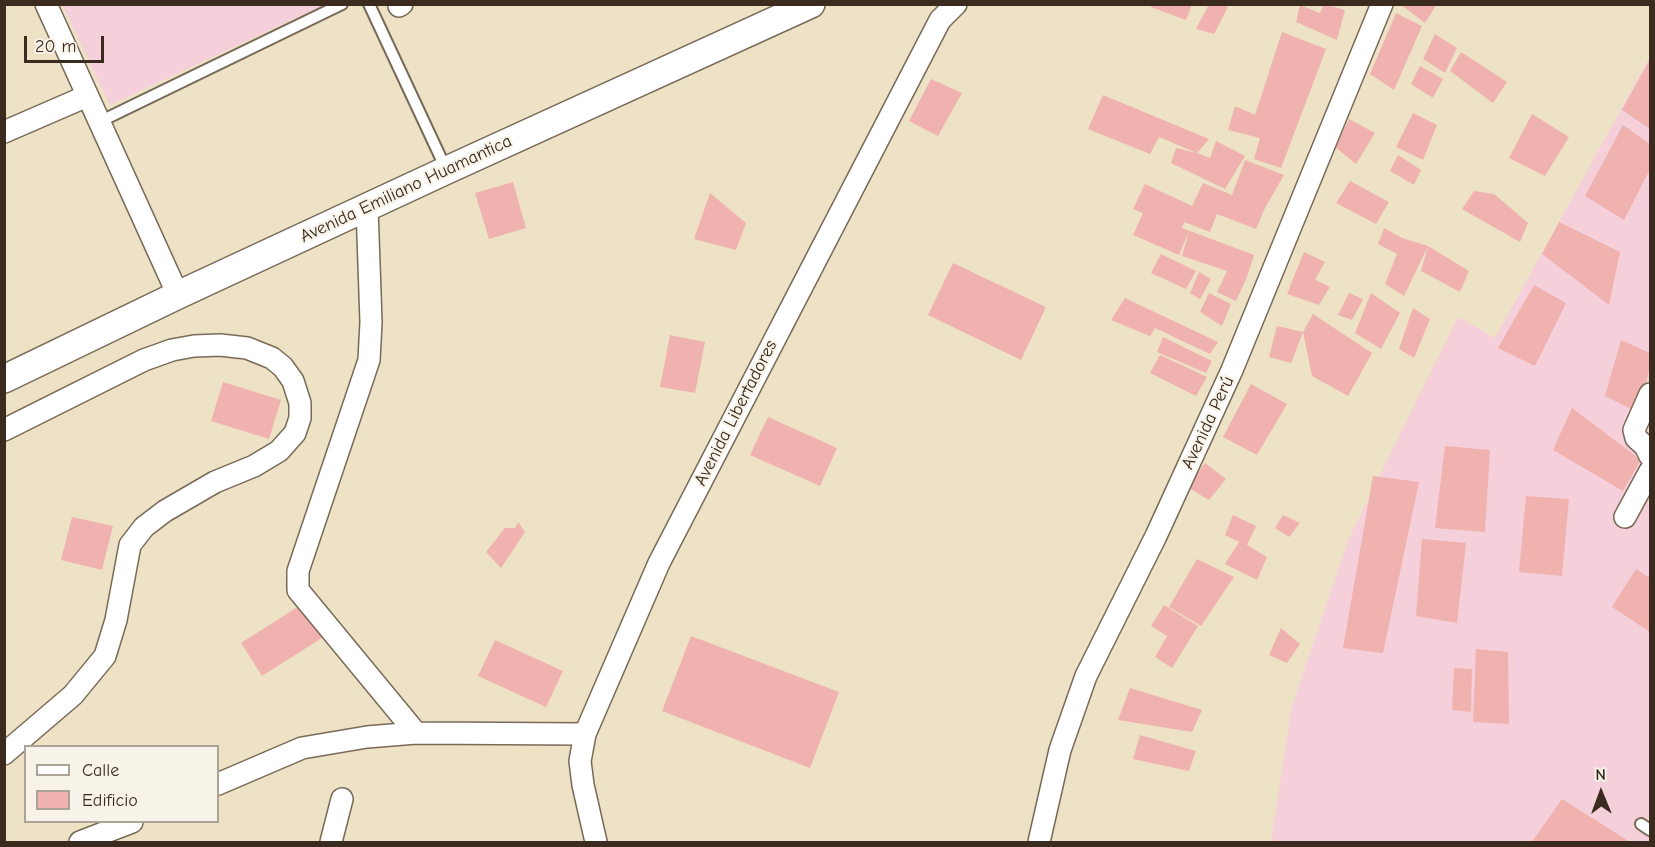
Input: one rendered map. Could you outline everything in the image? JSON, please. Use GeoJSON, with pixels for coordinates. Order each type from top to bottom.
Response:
{"type":"FeatureCollection","features":[{"type":"Feature","properties":{"kind":"street"},"geometry":{"type":"LineString","coordinates":[[45,4],[178,295]]}},
{"type":"Feature","properties":{"kind":"street","name":"Avenida Emiliano Huamantica"},"geometry":{"type":"LineString","coordinates":[[4,380],[178,295],[811,4]]}},
{"type":"Feature","properties":{"kind":"street","name":"Avenida Libertadores"},"geometry":{"type":"LineString","coordinates":[[596,843],[580,761],[585,734],[659,563],[940,20],[956,4]]}},
{"type":"Feature","properties":{"kind":"street","name":"Avenida Perú"},"geometry":{"type":"LineString","coordinates":[[1039,843],[1060,750],[1086,676],[1156,536],[1232,370],[1382,4]]}},
{"type":"Feature","properties":{"kind":"street"},"geometry":{"type":"LineString","coordinates":[[4,132],[87,96]]}},
{"type":"Feature","properties":{"kind":"street"},"geometry":{"type":"LineString","coordinates":[[367,207],[371,322],[369,360],[298,571],[297,590],[416,733]]}},
{"type":"Feature","properties":{"kind":"street"},"geometry":{"type":"LineString","coordinates":[[4,430],[144,360],[172,350],[194,346],[220,345],[247,348],[272,358],[283,367],[293,381],[300,402],[300,418],[295,433],[279,451],[254,466],[215,482],[144,527],[130,545],[116,620],[105,656],[73,694],[4,754]]}},
{"type":"Feature","properties":{"kind":"street"},"geometry":{"type":"LineString","coordinates":[[1650,394],[1634,430],[1636,438],[1645,446],[1650,456]]}},
{"type":"Feature","properties":{"kind":"street"},"geometry":{"type":"LineString","coordinates":[[1625,517],[1650,471]]}},
{"type":"Feature","properties":{"kind":"street"},"geometry":{"type":"LineString","coordinates":[[219,784],[302,748],[367,736],[416,733],[585,734]]}},
{"type":"Feature","properties":{"kind":"street"},"geometry":{"type":"LineString","coordinates":[[331,843],[342,800]]}},
{"type":"Feature","properties":{"kind":"street"},"geometry":{"type":"LineString","coordinates":[[80,843],[130,823]]}},
{"type":"Feature","properties":{"kind":"lane"},"geometry":{"type":"LineString","coordinates":[[99,122],[342,4]]}},
{"type":"Feature","properties":{"kind":"lane"},"geometry":{"type":"LineString","coordinates":[[369,4],[447,170]]}},
{"type":"Feature","properties":{"kind":"shaded area"},"geometry":{"type":"Polygon","coordinates":[[[62,5],[324,5],[110,105],[62,5]]]}},
{"type":"Feature","properties":{"kind":"shaded area"},"geometry":{"type":"Polygon","coordinates":[[[1650,57],[1650,842],[1271,842],[1292,706],[1349,538],[1458,317],[1495,338],[1650,57]]]}},
{"type":"Feature","properties":{"kind":"building"},"geometry":{"type":"Polygon","coordinates":[[[1152,4],[1192,4],[1186,20],[1151,7],[1152,4]]]}},
{"type":"Feature","properties":{"kind":"building"},"geometry":{"type":"Polygon","coordinates":[[[1209,4],[1224,4],[1228,7],[1214,34],[1196,29],[1209,4]]]}},
{"type":"Feature","properties":{"kind":"building"},"geometry":{"type":"Polygon","coordinates":[[[1324,4],[1345,10],[1337,40],[1296,22],[1300,5],[1320,13],[1324,4]]]}},
{"type":"Feature","properties":{"kind":"building"},"geometry":{"type":"Polygon","coordinates":[[[1400,4],[1437,4],[1425,23],[1400,4]]]}},
{"type":"Feature","properties":{"kind":"building"},"geometry":{"type":"Polygon","coordinates":[[[1396,13],[1422,26],[1394,90],[1370,74],[1396,13]]]}},
{"type":"Feature","properties":{"kind":"building"},"geometry":{"type":"Polygon","coordinates":[[[1282,32],[1326,49],[1281,168],[1254,159],[1260,138],[1228,130],[1235,106],[1255,115],[1282,32]]]}},
{"type":"Feature","properties":{"kind":"building"},"geometry":{"type":"Polygon","coordinates":[[[1435,34],[1457,48],[1445,73],[1423,59],[1435,34]]]}},
{"type":"Feature","properties":{"kind":"building"},"geometry":{"type":"Polygon","coordinates":[[[1461,52],[1507,82],[1493,103],[1450,71],[1461,52]]]}},
{"type":"Feature","properties":{"kind":"building"},"geometry":{"type":"Polygon","coordinates":[[[1650,59],[1650,129],[1622,110],[1650,59]]]}},
{"type":"Feature","properties":{"kind":"building"},"geometry":{"type":"Polygon","coordinates":[[[1420,66],[1443,79],[1433,98],[1411,84],[1420,66]]]}},
{"type":"Feature","properties":{"kind":"building"},"geometry":{"type":"Polygon","coordinates":[[[931,79],[962,93],[938,136],[909,121],[931,79]]]}},
{"type":"Feature","properties":{"kind":"building"},"geometry":{"type":"Polygon","coordinates":[[[1103,95],[1209,139],[1197,153],[1159,137],[1150,154],[1088,129],[1103,95]]]}},
{"type":"Feature","properties":{"kind":"building"},"geometry":{"type":"Polygon","coordinates":[[[1413,113],[1437,125],[1423,160],[1396,147],[1413,113]]]}},
{"type":"Feature","properties":{"kind":"building"},"geometry":{"type":"Polygon","coordinates":[[[1532,114],[1569,137],[1545,176],[1509,158],[1532,114]]]}},
{"type":"Feature","properties":{"kind":"building"},"geometry":{"type":"Polygon","coordinates":[[[1349,119],[1375,133],[1356,164],[1335,147],[1349,119]]]}},
{"type":"Feature","properties":{"kind":"building"},"geometry":{"type":"Polygon","coordinates":[[[1623,125],[1650,144],[1650,169],[1624,220],[1585,196],[1623,125]]]}},
{"type":"Feature","properties":{"kind":"building"},"geometry":{"type":"Polygon","coordinates":[[[1216,141],[1245,156],[1225,189],[1171,163],[1176,148],[1210,158],[1216,141]]]}},
{"type":"Feature","properties":{"kind":"building"},"geometry":{"type":"Polygon","coordinates":[[[1398,155],[1421,170],[1414,185],[1390,171],[1398,155]]]}},
{"type":"Feature","properties":{"kind":"building"},"geometry":{"type":"Polygon","coordinates":[[[1245,160],[1284,175],[1256,229],[1217,214],[1210,232],[1184,222],[1182,228],[1254,255],[1236,301],[1217,292],[1227,271],[1182,256],[1189,231],[1179,255],[1133,235],[1143,213],[1133,209],[1145,184],[1192,206],[1203,183],[1232,195],[1245,160]]]}},
{"type":"Feature","properties":{"kind":"building"},"geometry":{"type":"Polygon","coordinates":[[[1350,181],[1389,202],[1376,224],[1336,203],[1350,181]]]}},
{"type":"Feature","properties":{"kind":"building"},"geometry":{"type":"Polygon","coordinates":[[[513,182],[526,228],[489,239],[475,193],[513,182]]]}},
{"type":"Feature","properties":{"kind":"building"},"geometry":{"type":"Polygon","coordinates":[[[1474,191],[1494,194],[1528,223],[1520,242],[1462,209],[1474,191]]]}},
{"type":"Feature","properties":{"kind":"building"},"geometry":{"type":"Polygon","coordinates":[[[710,193],[746,223],[736,250],[694,239],[710,193]]]}},
{"type":"Feature","properties":{"kind":"building"},"geometry":{"type":"Polygon","coordinates":[[[1559,222],[1620,252],[1609,305],[1542,254],[1559,222]]]}},
{"type":"Feature","properties":{"kind":"building"},"geometry":{"type":"Polygon","coordinates":[[[1384,228],[1402,238],[1428,246],[1404,296],[1385,284],[1397,254],[1378,244],[1384,228]]]}},
{"type":"Feature","properties":{"kind":"building"},"geometry":{"type":"Polygon","coordinates":[[[1428,246],[1469,271],[1460,292],[1421,271],[1428,246]]]}},
{"type":"Feature","properties":{"kind":"building"},"geometry":{"type":"Polygon","coordinates":[[[1304,252],[1325,262],[1315,280],[1330,287],[1319,305],[1287,294],[1304,252]]]}},
{"type":"Feature","properties":{"kind":"building"},"geometry":{"type":"Polygon","coordinates":[[[1161,254],[1196,271],[1186,289],[1151,273],[1161,254]]]}},
{"type":"Feature","properties":{"kind":"building"},"geometry":{"type":"Polygon","coordinates":[[[953,263],[1046,307],[1021,360],[928,315],[953,263]]]}},
{"type":"Feature","properties":{"kind":"building"},"geometry":{"type":"Polygon","coordinates":[[[1199,272],[1211,279],[1200,299],[1190,293],[1199,272]]]}},
{"type":"Feature","properties":{"kind":"building"},"geometry":{"type":"Polygon","coordinates":[[[1534,285],[1566,303],[1535,366],[1498,348],[1534,285]]]}},
{"type":"Feature","properties":{"kind":"building"},"geometry":{"type":"Polygon","coordinates":[[[1209,293],[1231,304],[1222,326],[1200,312],[1209,293]]]}},
{"type":"Feature","properties":{"kind":"building"},"geometry":{"type":"Polygon","coordinates":[[[1349,293],[1363,299],[1352,320],[1338,315],[1349,293]]]}},
{"type":"Feature","properties":{"kind":"building"},"geometry":{"type":"Polygon","coordinates":[[[1371,293],[1400,313],[1381,349],[1355,333],[1371,293]]]}},
{"type":"Feature","properties":{"kind":"building"},"geometry":{"type":"Polygon","coordinates":[[[1125,298],[1218,342],[1210,354],[1155,328],[1150,336],[1111,320],[1125,298]]]}},
{"type":"Feature","properties":{"kind":"building"},"geometry":{"type":"Polygon","coordinates":[[[1413,308],[1430,319],[1414,358],[1399,349],[1413,308]]]}},
{"type":"Feature","properties":{"kind":"building"},"geometry":{"type":"Polygon","coordinates":[[[1313,314],[1372,353],[1348,396],[1312,376],[1303,332],[1313,314]]]}},
{"type":"Feature","properties":{"kind":"building"},"geometry":{"type":"Polygon","coordinates":[[[1277,326],[1303,332],[1291,363],[1269,357],[1277,326]]]}},
{"type":"Feature","properties":{"kind":"building"},"geometry":{"type":"Polygon","coordinates":[[[670,335],[705,342],[695,393],[660,387],[670,335]]]}},
{"type":"Feature","properties":{"kind":"building"},"geometry":{"type":"Polygon","coordinates":[[[1163,337],[1212,361],[1206,373],[1157,352],[1163,337]]]}},
{"type":"Feature","properties":{"kind":"building"},"geometry":{"type":"Polygon","coordinates":[[[1621,340],[1650,353],[1650,365],[1639,413],[1605,396],[1621,340]]]}},
{"type":"Feature","properties":{"kind":"building"},"geometry":{"type":"Polygon","coordinates":[[[1160,355],[1207,377],[1196,396],[1150,373],[1160,355]]]}},
{"type":"Feature","properties":{"kind":"building"},"geometry":{"type":"Polygon","coordinates":[[[223,382],[281,400],[269,439],[211,421],[223,382]]]}},
{"type":"Feature","properties":{"kind":"building"},"geometry":{"type":"Polygon","coordinates":[[[1251,384],[1287,404],[1257,455],[1223,437],[1251,384]]]}},
{"type":"Feature","properties":{"kind":"building"},"geometry":{"type":"Polygon","coordinates":[[[1572,408],[1641,460],[1623,491],[1553,450],[1572,408]]]}},
{"type":"Feature","properties":{"kind":"building"},"geometry":{"type":"Polygon","coordinates":[[[768,417],[837,448],[820,486],[750,455],[768,417]]]}},
{"type":"Feature","properties":{"kind":"building"},"geometry":{"type":"Polygon","coordinates":[[[1445,446],[1490,450],[1485,532],[1435,528],[1445,446]]]}},
{"type":"Feature","properties":{"kind":"building"},"geometry":{"type":"Polygon","coordinates":[[[1205,463],[1226,479],[1209,500],[1187,487],[1205,463]]]}},
{"type":"Feature","properties":{"kind":"building"},"geometry":{"type":"Polygon","coordinates":[[[1373,476],[1419,482],[1383,653],[1343,648],[1373,476]]]}},
{"type":"Feature","properties":{"kind":"building"},"geometry":{"type":"Polygon","coordinates":[[[1526,496],[1569,499],[1562,576],[1519,572],[1526,496]]]}},
{"type":"Feature","properties":{"kind":"building"},"geometry":{"type":"Polygon","coordinates":[[[1233,515],[1256,526],[1247,545],[1267,557],[1257,580],[1225,564],[1239,542],[1225,535],[1233,515]]]}},
{"type":"Feature","properties":{"kind":"building"},"geometry":{"type":"Polygon","coordinates":[[[1283,515],[1300,523],[1289,537],[1275,528],[1283,515]]]}},
{"type":"Feature","properties":{"kind":"building"},"geometry":{"type":"Polygon","coordinates":[[[72,517],[113,526],[102,570],[61,560],[72,517]]]}},
{"type":"Feature","properties":{"kind":"building"},"geometry":{"type":"Polygon","coordinates":[[[518,522],[525,532],[501,568],[486,552],[505,528],[515,528],[518,522]]]}},
{"type":"Feature","properties":{"kind":"building"},"geometry":{"type":"Polygon","coordinates":[[[1422,539],[1466,543],[1457,623],[1416,616],[1422,539]]]}},
{"type":"Feature","properties":{"kind":"building"},"geometry":{"type":"Polygon","coordinates":[[[1197,559],[1234,577],[1201,626],[1169,607],[1197,559]]]}},
{"type":"Feature","properties":{"kind":"building"},"geometry":{"type":"Polygon","coordinates":[[[1636,569],[1650,578],[1650,632],[1612,607],[1636,569]]]}},
{"type":"Feature","properties":{"kind":"building"},"geometry":{"type":"Polygon","coordinates":[[[304,603],[325,636],[262,676],[241,643],[304,603]]]}},
{"type":"Feature","properties":{"kind":"building"},"geometry":{"type":"Polygon","coordinates":[[[1164,605],[1198,626],[1172,668],[1155,657],[1167,636],[1151,626],[1164,605]]]}},
{"type":"Feature","properties":{"kind":"building"},"geometry":{"type":"Polygon","coordinates":[[[1281,628],[1300,644],[1287,663],[1269,655],[1281,628]]]}},
{"type":"Feature","properties":{"kind":"building"},"geometry":{"type":"Polygon","coordinates":[[[691,636],[839,692],[810,768],[662,711],[691,636]]]}},
{"type":"Feature","properties":{"kind":"building"},"geometry":{"type":"Polygon","coordinates":[[[495,640],[563,671],[546,707],[478,676],[495,640]]]}},
{"type":"Feature","properties":{"kind":"building"},"geometry":{"type":"Polygon","coordinates":[[[1476,649],[1508,652],[1509,724],[1473,722],[1476,649]]]}},
{"type":"Feature","properties":{"kind":"building"},"geometry":{"type":"Polygon","coordinates":[[[1454,668],[1472,669],[1471,712],[1452,710],[1454,668]]]}},
{"type":"Feature","properties":{"kind":"building"},"geometry":{"type":"Polygon","coordinates":[[[1130,688],[1202,710],[1192,732],[1118,720],[1130,688]]]}},
{"type":"Feature","properties":{"kind":"building"},"geometry":{"type":"Polygon","coordinates":[[[1140,735],[1196,751],[1189,771],[1133,759],[1140,735]]]}},
{"type":"Feature","properties":{"kind":"building"},"geometry":{"type":"Polygon","coordinates":[[[1562,799],[1630,842],[1532,842],[1562,799]]]}}]}
